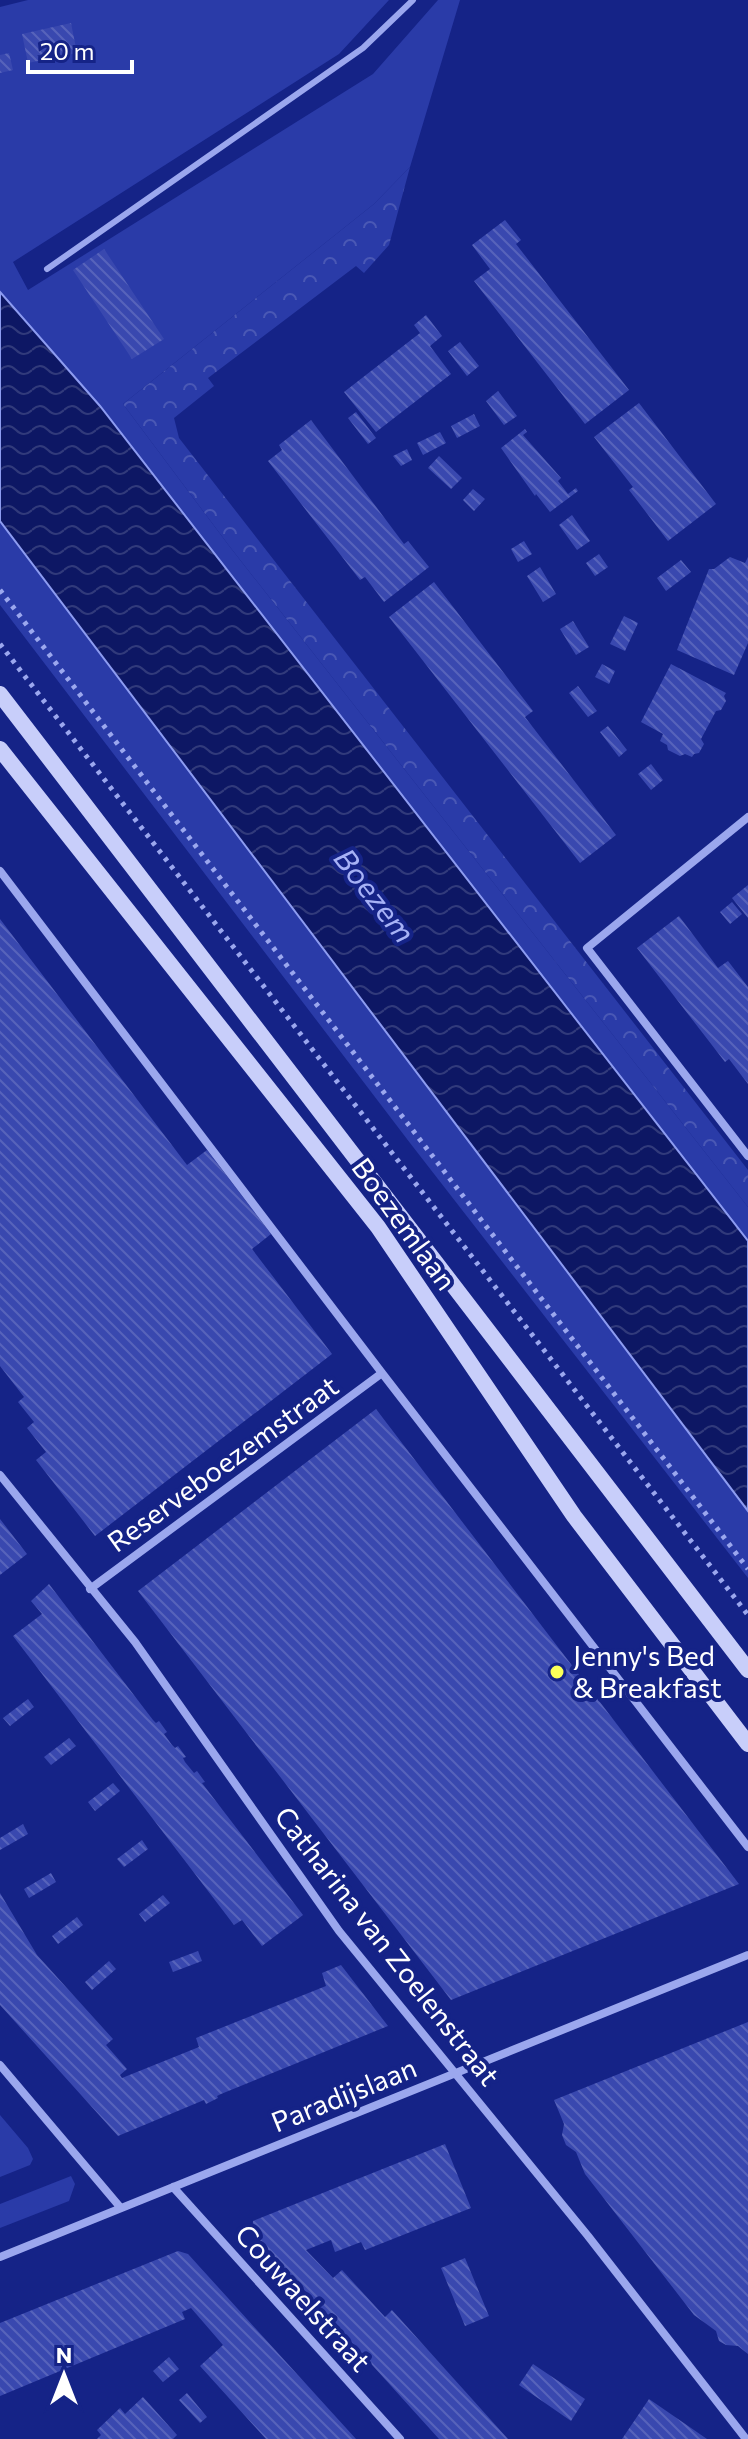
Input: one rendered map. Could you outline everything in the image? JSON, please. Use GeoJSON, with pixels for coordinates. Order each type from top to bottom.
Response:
{"type":"FeatureCollection","features":[{"type":"Feature","properties":{"kind":"main road","name":"Boezemlaan"},"geometry":{"type":"LineString","coordinates":[[0,694],[748,1670]]}},
{"type":"Feature","properties":{"kind":"main road","name":"Boezemlaan"},"geometry":{"type":"LineString","coordinates":[[0,749],[378,1227],[574,1516],[748,1744]]}},
{"type":"Feature","properties":{"kind":"street"},"geometry":{"type":"LineString","coordinates":[[748,817],[587,948],[748,1156]]}},
{"type":"Feature","properties":{"kind":"street"},"geometry":{"type":"LineString","coordinates":[[0,871],[748,1847]]}},
{"type":"Feature","properties":{"kind":"street","name":"Reserveboezemstraat"},"geometry":{"type":"LineString","coordinates":[[90,1589],[382,1373]]}},
{"type":"Feature","properties":{"kind":"street","name":"Catharina van Zoelenstraat"},"geometry":{"type":"LineString","coordinates":[[0,1475],[135,1642],[339,1931],[588,2236],[746,2439]]}},
{"type":"Feature","properties":{"kind":"street","name":"Paradijslaan"},"geometry":{"type":"LineString","coordinates":[[0,2257],[748,1955]]}},
{"type":"Feature","properties":{"kind":"street"},"geometry":{"type":"LineString","coordinates":[[0,2065],[120,2207]]}},
{"type":"Feature","properties":{"kind":"street","name":"Couwaelstraat"},"geometry":{"type":"LineString","coordinates":[[173,2187],[400,2439]]}},
{"type":"Feature","properties":{"kind":"lane"},"geometry":{"type":"LineString","coordinates":[[47,269],[363,48],[413,0]]}},
{"type":"Feature","properties":{"kind":"path"},"geometry":{"type":"LineString","coordinates":[[0,590],[748,1569]]}},
{"type":"Feature","properties":{"kind":"path","name":"Boezemlaan"},"geometry":{"type":"LineString","coordinates":[[0,644],[748,1615]]}},
{"type":"Feature","properties":{"kind":"green space"},"geometry":{"type":"Polygon","coordinates":[[[28,0],[389,0],[339,54],[13,262],[28,290],[373,74],[438,0],[460,0],[410,167],[374,204],[123,404],[230,547],[748,1207],[748,1241],[100,406],[0,292],[0,7],[28,0]]]}},
{"type":"Feature","properties":{"kind":"green space"},"geometry":{"type":"Polygon","coordinates":[[[410,167],[389,245],[364,273],[356,266],[208,378],[214,386],[174,418],[179,438],[748,1170],[748,1207],[230,547],[123,404],[374,204],[410,167]]]}},
{"type":"Feature","properties":{"kind":"green space"},"geometry":{"type":"Polygon","coordinates":[[[0,521],[748,1511],[748,1578],[410,1143],[0,605],[0,521]]]}},
{"type":"Feature","properties":{"kind":"green space"},"geometry":{"type":"Polygon","coordinates":[[[0,2115],[28,2148],[33,2159],[30,2165],[0,2177],[0,2115]]]}},
{"type":"Feature","properties":{"kind":"green space"},"geometry":{"type":"Polygon","coordinates":[[[71,2176],[75,2184],[69,2201],[0,2228],[0,2204],[71,2176]]]}},
{"type":"Feature","properties":{"kind":"water","name":"Boezem"},"geometry":{"type":"Polygon","coordinates":[[[0,292],[100,406],[748,1241],[748,1511],[0,521],[0,292]]]}},
{"type":"Feature","properties":{"kind":"building"},"geometry":{"type":"Polygon","coordinates":[[[71,23],[77,53],[28,63],[22,34],[71,23]]]}},
{"type":"Feature","properties":{"kind":"building"},"geometry":{"type":"Polygon","coordinates":[[[9,53],[13,70],[0,73],[0,55],[9,53]]]}},
{"type":"Feature","properties":{"kind":"building"},"geometry":{"type":"Polygon","coordinates":[[[505,220],[521,240],[516,244],[629,390],[585,424],[474,281],[490,269],[472,245],[505,220]]]}},
{"type":"Feature","properties":{"kind":"building"},"geometry":{"type":"Polygon","coordinates":[[[104,249],[164,339],[132,359],[73,270],[104,249]]]}},
{"type":"Feature","properties":{"kind":"building"},"geometry":{"type":"Polygon","coordinates":[[[426,315],[442,336],[430,346],[451,374],[376,432],[344,392],[420,333],[414,325],[426,315]]]}},
{"type":"Feature","properties":{"kind":"building"},"geometry":{"type":"Polygon","coordinates":[[[460,342],[479,366],[467,376],[448,351],[460,342]]]}},
{"type":"Feature","properties":{"kind":"building"},"geometry":{"type":"Polygon","coordinates":[[[498,391],[517,416],[504,425],[486,401],[498,391]]]}},
{"type":"Feature","properties":{"kind":"building"},"geometry":{"type":"Polygon","coordinates":[[[639,403],[716,504],[668,541],[629,490],[633,487],[594,437],[639,403]]]}},
{"type":"Feature","properties":{"kind":"building"},"geometry":{"type":"Polygon","coordinates":[[[356,412],[376,438],[368,444],[348,418],[356,412]]]}},
{"type":"Feature","properties":{"kind":"building"},"geometry":{"type":"Polygon","coordinates":[[[474,414],[480,426],[457,438],[451,426],[474,414]]]}},
{"type":"Feature","properties":{"kind":"building"},"geometry":{"type":"Polygon","coordinates":[[[311,420],[404,544],[408,541],[429,567],[384,602],[365,577],[360,580],[268,461],[282,450],[279,445],[311,420]]]}},
{"type":"Feature","properties":{"kind":"building"},"geometry":{"type":"Polygon","coordinates":[[[525,429],[527,432],[523,435],[561,478],[558,481],[568,494],[576,488],[578,491],[550,512],[501,448],[525,429]]]}},
{"type":"Feature","properties":{"kind":"building"},"geometry":{"type":"Polygon","coordinates":[[[440,432],[446,443],[423,455],[417,443],[440,432]]]}},
{"type":"Feature","properties":{"kind":"building"},"geometry":{"type":"Polygon","coordinates":[[[407,449],[412,460],[401,466],[393,456],[407,449]]]}},
{"type":"Feature","properties":{"kind":"building"},"geometry":{"type":"Polygon","coordinates":[[[439,456],[462,478],[451,489],[428,468],[439,456]]]}},
{"type":"Feature","properties":{"kind":"building"},"geometry":{"type":"Polygon","coordinates":[[[473,489],[485,499],[474,511],[463,500],[473,489]]]}},
{"type":"Feature","properties":{"kind":"building"},"geometry":{"type":"Polygon","coordinates":[[[572,515],[590,541],[577,550],[559,525],[572,515]]]}},
{"type":"Feature","properties":{"kind":"building"},"geometry":{"type":"Polygon","coordinates":[[[524,541],[532,554],[518,562],[511,549],[524,541]]]}},
{"type":"Feature","properties":{"kind":"building"},"geometry":{"type":"Polygon","coordinates":[[[599,554],[608,567],[595,576],[586,563],[599,554]]]}},
{"type":"Feature","properties":{"kind":"building"},"geometry":{"type":"Polygon","coordinates":[[[730,557],[745,563],[748,557],[748,643],[734,675],[677,650],[709,569],[714,569],[730,557]]]}},
{"type":"Feature","properties":{"kind":"building"},"geometry":{"type":"Polygon","coordinates":[[[681,560],[691,572],[666,591],[657,578],[681,560]]]}},
{"type":"Feature","properties":{"kind":"building"},"geometry":{"type":"Polygon","coordinates":[[[540,567],[556,594],[543,602],[527,576],[540,567]]]}},
{"type":"Feature","properties":{"kind":"building"},"geometry":{"type":"Polygon","coordinates":[[[434,582],[533,711],[525,717],[616,835],[580,863],[389,617],[434,582]]]}},
{"type":"Feature","properties":{"kind":"building"},"geometry":{"type":"Polygon","coordinates":[[[624,616],[638,623],[625,651],[610,644],[624,616]]]}},
{"type":"Feature","properties":{"kind":"building"},"geometry":{"type":"Polygon","coordinates":[[[573,621],[589,647],[576,655],[560,629],[573,621]]]}},
{"type":"Feature","properties":{"kind":"building"},"geometry":{"type":"Polygon","coordinates":[[[602,664],[615,671],[609,684],[595,677],[602,664]]]}},
{"type":"Feature","properties":{"kind":"building"},"geometry":{"type":"Polygon","coordinates":[[[671,664],[726,693],[726,701],[721,710],[716,711],[701,739],[704,744],[699,753],[692,757],[668,750],[667,745],[660,741],[663,734],[641,722],[671,664]]]}},
{"type":"Feature","properties":{"kind":"building"},"geometry":{"type":"Polygon","coordinates":[[[578,686],[597,711],[588,717],[569,693],[578,686]]]}},
{"type":"Feature","properties":{"kind":"building"},"geometry":{"type":"Polygon","coordinates":[[[608,726],[627,750],[619,757],[600,732],[608,726]]]}},
{"type":"Feature","properties":{"kind":"building"},"geometry":{"type":"Polygon","coordinates":[[[651,764],[663,780],[651,790],[638,774],[651,764]]]}},
{"type":"Feature","properties":{"kind":"building"},"geometry":{"type":"Polygon","coordinates":[[[748,885],[748,918],[732,898],[748,885]]]}},
{"type":"Feature","properties":{"kind":"building"},"geometry":{"type":"Polygon","coordinates":[[[732,902],[742,914],[730,924],[720,912],[732,902]]]}},
{"type":"Feature","properties":{"kind":"building"},"geometry":{"type":"Polygon","coordinates":[[[679,916],[718,968],[728,961],[748,987],[748,1084],[729,1059],[725,1062],[637,948],[679,916]]]}},
{"type":"Feature","properties":{"kind":"building"},"geometry":{"type":"Polygon","coordinates":[[[0,919],[187,1165],[207,1150],[271,1234],[252,1249],[332,1354],[95,1536],[36,1460],[46,1452],[27,1428],[34,1422],[18,1402],[24,1397],[0,1366],[0,919]]]}},
{"type":"Feature","properties":{"kind":"building"},"geometry":{"type":"Polygon","coordinates":[[[376,1409],[739,1884],[451,2000],[138,1591],[376,1409]]]}},
{"type":"Feature","properties":{"kind":"building"},"geometry":{"type":"Polygon","coordinates":[[[0,1519],[27,1554],[0,1575],[0,1519]]]}},
{"type":"Feature","properties":{"kind":"building"},"geometry":{"type":"Polygon","coordinates":[[[49,1584],[153,1720],[156,1723],[159,1721],[172,1745],[175,1748],[178,1746],[186,1757],[183,1758],[185,1762],[194,1773],[197,1771],[205,1782],[202,1783],[303,1915],[262,1946],[242,1920],[234,1925],[13,1636],[42,1614],[31,1601],[49,1584]]]}},
{"type":"Feature","properties":{"kind":"building"},"geometry":{"type":"Polygon","coordinates":[[[28,1699],[34,1707],[10,1726],[3,1718],[28,1699]]]}},
{"type":"Feature","properties":{"kind":"building"},"geometry":{"type":"Polygon","coordinates":[[[69,1738],[76,1746],[51,1765],[44,1757],[69,1738]]]}},
{"type":"Feature","properties":{"kind":"building"},"geometry":{"type":"Polygon","coordinates":[[[113,1783],[120,1791],[95,1811],[88,1802],[113,1783]]]}},
{"type":"Feature","properties":{"kind":"building"},"geometry":{"type":"Polygon","coordinates":[[[23,1824],[28,1834],[0,1850],[0,1838],[23,1824]]]}},
{"type":"Feature","properties":{"kind":"building"},"geometry":{"type":"Polygon","coordinates":[[[142,1840],[148,1849],[124,1867],[117,1859],[142,1840]]]}},
{"type":"Feature","properties":{"kind":"building"},"geometry":{"type":"Polygon","coordinates":[[[51,1873],[56,1882],[29,1898],[24,1889],[51,1873]]]}},
{"type":"Feature","properties":{"kind":"building"},"geometry":{"type":"Polygon","coordinates":[[[0,1893],[37,1955],[113,2039],[106,2045],[127,2069],[120,2075],[122,2078],[199,2047],[196,2038],[326,1986],[322,1973],[341,1965],[388,2026],[221,2094],[206,2104],[204,2100],[118,2136],[0,2005],[0,1893]]]}},
{"type":"Feature","properties":{"kind":"building"},"geometry":{"type":"Polygon","coordinates":[[[163,1895],[170,1903],[145,1922],[139,1914],[163,1895]]]}},
{"type":"Feature","properties":{"kind":"building"},"geometry":{"type":"Polygon","coordinates":[[[77,1917],[83,1925],[58,1944],[52,1936],[77,1917]]]}},
{"type":"Feature","properties":{"kind":"building"},"geometry":{"type":"Polygon","coordinates":[[[198,1951],[202,1961],[173,1972],[169,1962],[198,1951]]]}},
{"type":"Feature","properties":{"kind":"building"},"geometry":{"type":"Polygon","coordinates":[[[109,1961],[116,1969],[92,1990],[85,1982],[109,1961]]]}},
{"type":"Feature","properties":{"kind":"building"},"geometry":{"type":"Polygon","coordinates":[[[748,2022],[748,2354],[738,2346],[719,2341],[716,2331],[694,2315],[585,2174],[576,2152],[566,2145],[562,2135],[564,2124],[554,2100],[748,2022]]]}},
{"type":"Feature","properties":{"kind":"building"},"geometry":{"type":"Polygon","coordinates":[[[445,2144],[471,2208],[365,2250],[361,2242],[335,2252],[331,2240],[306,2250],[333,2278],[342,2270],[385,2317],[392,2310],[508,2439],[439,2439],[252,2232],[253,2221],[445,2144]]]}},
{"type":"Feature","properties":{"kind":"building"},"geometry":{"type":"Polygon","coordinates":[[[178,2251],[188,2254],[356,2439],[266,2439],[200,2366],[223,2345],[191,2308],[182,2312],[185,2319],[0,2396],[0,2323],[178,2251]]]}},
{"type":"Feature","properties":{"kind":"building"},"geometry":{"type":"Polygon","coordinates":[[[465,2258],[489,2316],[465,2326],[441,2268],[465,2258]]]}},
{"type":"Feature","properties":{"kind":"building"},"geometry":{"type":"Polygon","coordinates":[[[169,2357],[179,2369],[163,2382],[153,2371],[169,2357]]]}},
{"type":"Feature","properties":{"kind":"building"},"geometry":{"type":"Polygon","coordinates":[[[533,2364],[585,2399],[571,2421],[519,2385],[533,2364]]]}},
{"type":"Feature","properties":{"kind":"building"},"geometry":{"type":"Polygon","coordinates":[[[187,2393],[207,2417],[200,2423],[179,2400],[187,2393]]]}},
{"type":"Feature","properties":{"kind":"building"},"geometry":{"type":"Polygon","coordinates":[[[143,2397],[177,2435],[173,2439],[97,2439],[101,2435],[97,2430],[120,2408],[125,2414],[143,2397]]]}},
{"type":"Feature","properties":{"kind":"building"},"geometry":{"type":"Polygon","coordinates":[[[649,2399],[707,2439],[622,2439],[649,2399]]]}},
{"type":"Feature","properties":{"kind":"place","name":"Jenny's Bed & Breakfast"},"geometry":{"type":"Point","coordinates":[557,1672]}}]}
